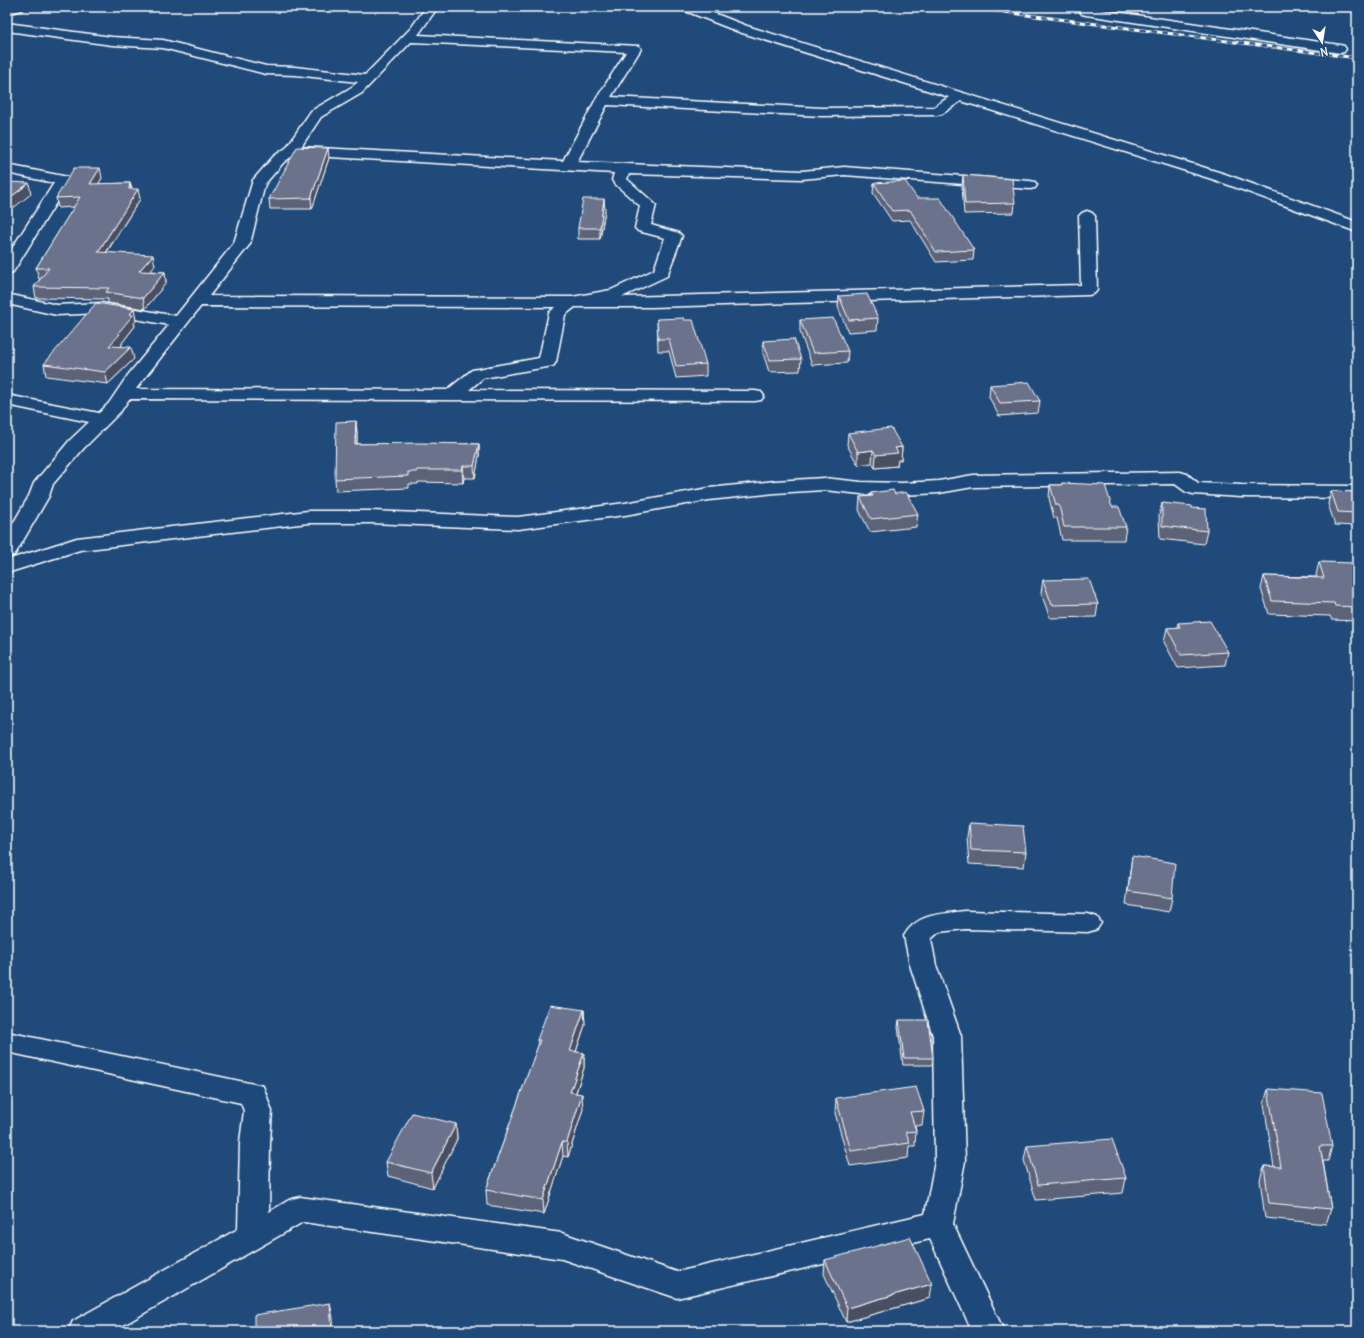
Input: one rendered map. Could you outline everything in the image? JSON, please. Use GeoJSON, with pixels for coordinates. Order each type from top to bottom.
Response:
{"type":"FeatureCollection","features":[{"type":"Feature","properties":{"kind":"street"},"geometry":{"type":"LineString","coordinates":[[7,10],[18,7]]}},
{"type":"Feature","properties":{"kind":"street"},"geometry":{"type":"LineString","coordinates":[[7,551],[39,496],[44,483],[77,444],[115,407],[242,244],[258,182],[279,159],[291,151],[316,114],[357,90],[408,38],[432,7]]}},
{"type":"Feature","properties":{"kind":"street"},"geometry":{"type":"LineString","coordinates":[[687,7],[743,29],[1220,177],[1357,228]]}},
{"type":"Feature","properties":{"kind":"street"},"geometry":{"type":"LineString","coordinates":[[708,7],[720,20]]}},
{"type":"Feature","properties":{"kind":"street"},"geometry":{"type":"LineString","coordinates":[[1090,7],[1086,11],[1340,49]]}},
{"type":"Feature","properties":{"kind":"street"},"geometry":{"type":"LineString","coordinates":[[7,26],[112,41],[163,44],[266,70],[295,71],[368,79]]}},
{"type":"Feature","properties":{"kind":"street"},"geometry":{"type":"LineString","coordinates":[[408,38],[635,49],[602,102],[568,166]]}},
{"type":"Feature","properties":{"kind":"street"},"geometry":{"type":"LineString","coordinates":[[602,102],[822,112],[937,111],[959,96]]}},
{"type":"Feature","properties":{"kind":"street"},"geometry":{"type":"LineString","coordinates":[[291,151],[623,169],[802,175],[844,171],[1030,185]]}},
{"type":"Feature","properties":{"kind":"street"},"geometry":{"type":"LineString","coordinates":[[7,169],[63,180],[7,269]]}},
{"type":"Feature","properties":{"kind":"street"},"geometry":{"type":"LineString","coordinates":[[451,395],[478,374],[547,362],[557,313],[571,302],[615,294],[662,273],[674,236],[643,228],[648,205],[619,180],[623,169]]}},
{"type":"Feature","properties":{"kind":"street"},"geometry":{"type":"LineString","coordinates":[[198,301],[651,302],[1089,290],[1087,216]]}},
{"type":"Feature","properties":{"kind":"street"},"geometry":{"type":"LineString","coordinates":[[7,299],[57,310],[102,308],[181,322]]}},
{"type":"Feature","properties":{"kind":"street"},"geometry":{"type":"LineString","coordinates":[[124,394],[754,396]]}},
{"type":"Feature","properties":{"kind":"street"},"geometry":{"type":"LineString","coordinates":[[7,400],[102,419]]}},
{"type":"Feature","properties":{"kind":"street"},"geometry":{"type":"LineString","coordinates":[[7,567],[77,544],[308,517],[371,517],[518,523],[625,509],[709,494],[824,484],[861,488],[902,489],[939,487],[973,481],[1180,478],[1193,488],[1242,491],[1357,492]]}},
{"type":"Feature","properties":{"kind":"street"},"geometry":{"type":"LineString","coordinates":[[988,1331],[938,1224],[950,1161],[947,1036],[923,965],[917,936],[932,924],[965,920],[1088,923]]}},
{"type":"Feature","properties":{"kind":"street"},"geometry":{"type":"LineString","coordinates":[[7,1042],[252,1094],[258,1111],[255,1142],[253,1236]]}},
{"type":"Feature","properties":{"kind":"street"},"geometry":{"type":"LineString","coordinates":[[84,1331],[300,1209],[562,1246],[677,1285],[938,1224]]}},
{"type":"Feature","properties":{"kind":"building"},"geometry":{"type":"Polygon","coordinates":[[[297,147],[328,148],[311,198],[269,199],[297,147]]]}},
{"type":"Feature","properties":{"kind":"building"},"geometry":{"type":"Polygon","coordinates":[[[74,168],[100,168],[90,184],[130,183],[129,189],[138,189],[98,252],[153,255],[139,271],[165,272],[143,298],[106,292],[109,288],[34,287],[49,268],[36,268],[80,197],[56,198],[74,168]]]}},
{"type":"Feature","properties":{"kind":"building"},"geometry":{"type":"Polygon","coordinates":[[[963,175],[1012,179],[1015,203],[965,204],[963,175]]]}},
{"type":"Feature","properties":{"kind":"building"},"geometry":{"type":"Polygon","coordinates":[[[905,181],[917,198],[940,198],[974,250],[936,252],[910,210],[892,211],[874,183],[905,181]]]}},
{"type":"Feature","properties":{"kind":"building"},"geometry":{"type":"Polygon","coordinates":[[[7,182],[29,183],[7,200],[7,182]]]}},
{"type":"Feature","properties":{"kind":"building"},"geometry":{"type":"Polygon","coordinates":[[[583,199],[604,199],[600,228],[578,228],[583,199]]]}},
{"type":"Feature","properties":{"kind":"building"},"geometry":{"type":"Polygon","coordinates":[[[867,294],[878,318],[849,320],[839,296],[867,294]]]}},
{"type":"Feature","properties":{"kind":"building"},"geometry":{"type":"Polygon","coordinates":[[[96,303],[134,309],[130,314],[133,315],[118,333],[120,334],[109,346],[131,347],[105,372],[44,364],[96,303]]]}},
{"type":"Feature","properties":{"kind":"building"},"geometry":{"type":"Polygon","coordinates":[[[684,318],[684,320],[693,320],[706,364],[676,366],[669,339],[658,339],[657,319],[684,318]]]}},
{"type":"Feature","properties":{"kind":"building"},"geometry":{"type":"Polygon","coordinates":[[[833,318],[848,351],[813,353],[800,320],[833,318]]]}},
{"type":"Feature","properties":{"kind":"building"},"geometry":{"type":"Polygon","coordinates":[[[794,339],[801,359],[770,360],[763,341],[794,339]]]}},
{"type":"Feature","properties":{"kind":"building"},"geometry":{"type":"Polygon","coordinates":[[[1029,382],[1040,401],[1000,403],[990,385],[1029,382]]]}},
{"type":"Feature","properties":{"kind":"building"},"geometry":{"type":"Polygon","coordinates":[[[356,421],[355,444],[479,444],[474,466],[463,466],[462,470],[417,470],[416,472],[408,472],[408,476],[335,479],[336,422],[356,421]]]}},
{"type":"Feature","properties":{"kind":"building"},"geometry":{"type":"Polygon","coordinates":[[[891,428],[902,447],[895,448],[898,453],[876,455],[873,450],[858,452],[848,433],[891,428]]]}},
{"type":"Feature","properties":{"kind":"building"},"geometry":{"type":"Polygon","coordinates":[[[1062,483],[1105,485],[1112,507],[1119,507],[1126,527],[1064,527],[1059,505],[1056,505],[1050,485],[1062,485],[1062,483]]]}},
{"type":"Feature","properties":{"kind":"building"},"geometry":{"type":"Polygon","coordinates":[[[893,490],[895,494],[906,492],[918,514],[871,519],[860,497],[873,496],[871,493],[893,490]]]}},
{"type":"Feature","properties":{"kind":"building"},"geometry":{"type":"Polygon","coordinates":[[[1331,491],[1357,492],[1357,513],[1338,512],[1331,491]]]}},
{"type":"Feature","properties":{"kind":"building"},"geometry":{"type":"Polygon","coordinates":[[[1162,503],[1206,509],[1207,531],[1162,526],[1162,503]]]}},
{"type":"Feature","properties":{"kind":"building"},"geometry":{"type":"Polygon","coordinates":[[[1319,562],[1356,563],[1357,607],[1335,606],[1334,603],[1272,601],[1264,576],[1324,578],[1319,562]]]}},
{"type":"Feature","properties":{"kind":"building"},"geometry":{"type":"Polygon","coordinates":[[[1089,579],[1098,604],[1052,605],[1043,580],[1089,579]]]}},
{"type":"Feature","properties":{"kind":"building"},"geometry":{"type":"Polygon","coordinates":[[[1210,621],[1228,652],[1181,655],[1167,628],[1180,627],[1178,623],[1210,621]]]}},
{"type":"Feature","properties":{"kind":"building"},"geometry":{"type":"Polygon","coordinates":[[[969,823],[1023,826],[1026,852],[971,850],[969,823]]]}},
{"type":"Feature","properties":{"kind":"building"},"geometry":{"type":"Polygon","coordinates":[[[1132,856],[1175,863],[1172,898],[1128,891],[1132,856]]]}},
{"type":"Feature","properties":{"kind":"building"},"geometry":{"type":"Polygon","coordinates":[[[550,1005],[584,1010],[570,1051],[584,1053],[570,1092],[582,1094],[567,1142],[562,1142],[543,1200],[486,1190],[540,1040],[537,1040],[550,1005]]]}},
{"type":"Feature","properties":{"kind":"building"},"geometry":{"type":"Polygon","coordinates":[[[899,1020],[928,1020],[933,1058],[904,1058],[899,1020]]]}},
{"type":"Feature","properties":{"kind":"building"},"geometry":{"type":"Polygon","coordinates":[[[916,1087],[924,1111],[910,1112],[916,1131],[906,1132],[910,1143],[851,1151],[836,1098],[916,1087]]]}},
{"type":"Feature","properties":{"kind":"building"},"geometry":{"type":"Polygon","coordinates":[[[1268,1089],[1322,1093],[1332,1146],[1320,1146],[1331,1209],[1269,1203],[1264,1166],[1281,1167],[1268,1089]]]}},
{"type":"Feature","properties":{"kind":"building"},"geometry":{"type":"Polygon","coordinates":[[[412,1113],[456,1124],[431,1173],[386,1162],[412,1113]]]}},
{"type":"Feature","properties":{"kind":"building"},"geometry":{"type":"Polygon","coordinates":[[[1112,1139],[1126,1178],[1038,1185],[1027,1146],[1112,1139]]]}},
{"type":"Feature","properties":{"kind":"building"},"geometry":{"type":"Polygon","coordinates":[[[910,1237],[932,1284],[847,1308],[825,1260],[910,1237]]]}},
{"type":"Feature","properties":{"kind":"building"},"geometry":{"type":"Polygon","coordinates":[[[330,1303],[332,1331],[254,1331],[254,1315],[330,1303]]]}},
{"type":"Feature","properties":{"kind":"railway"},"geometry":{"type":"LineString","coordinates":[[966,7],[1357,58]]}}]}
